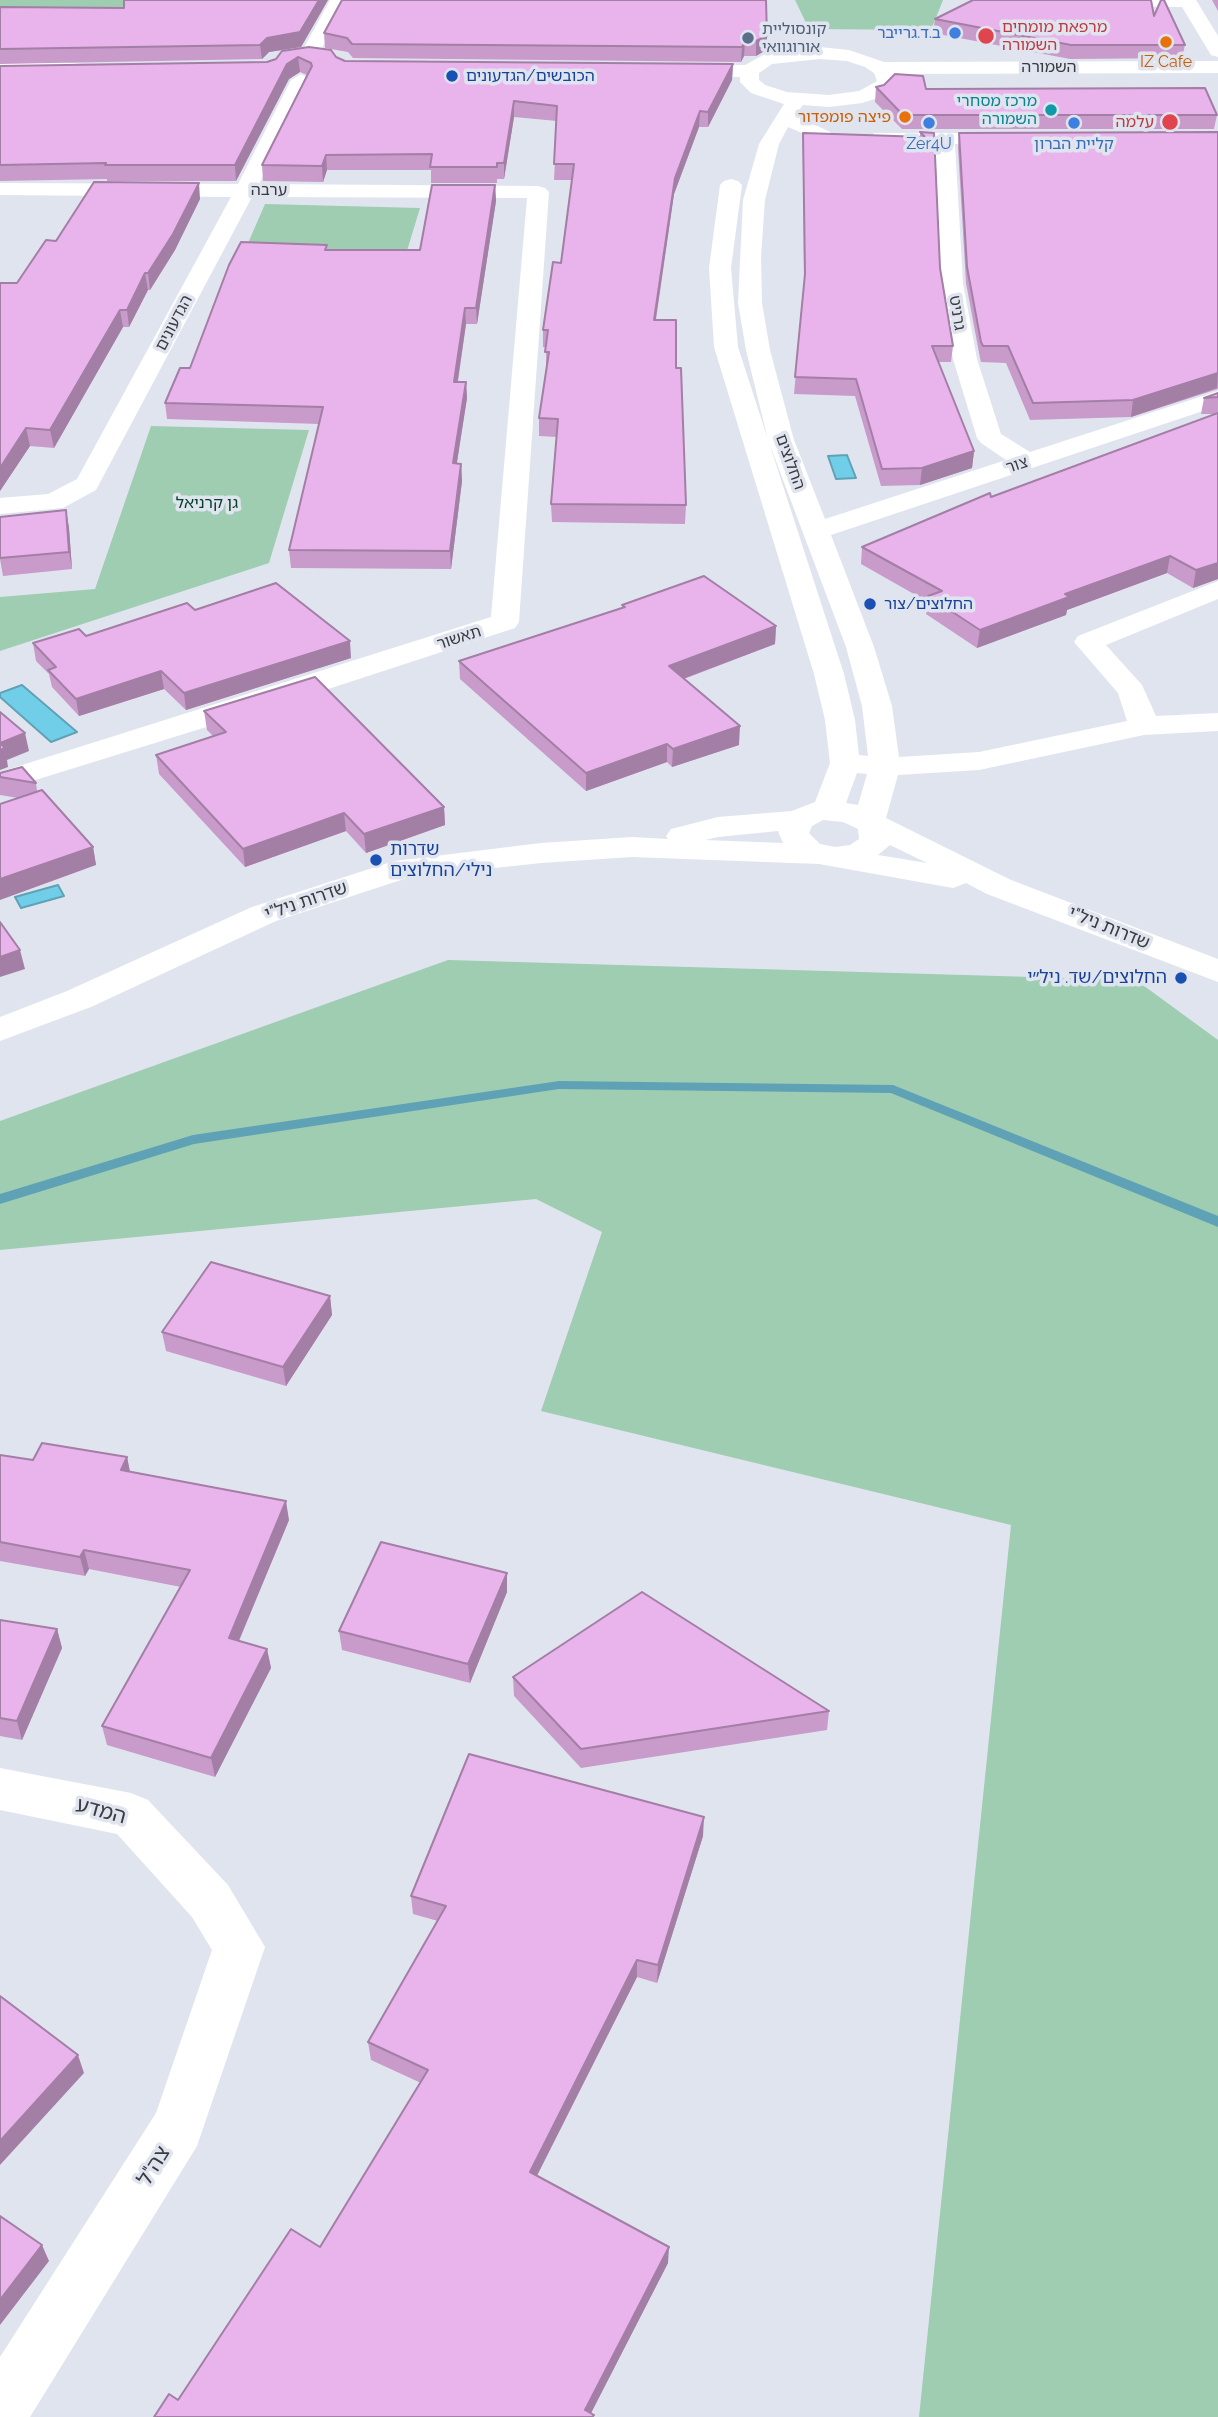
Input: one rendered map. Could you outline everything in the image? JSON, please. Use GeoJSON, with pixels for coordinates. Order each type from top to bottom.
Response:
{"type":"FeatureCollection","features":[{"type":"Feature","properties":{"kind":"street"},"geometry":{"type":"LineString","coordinates":[[310,53],[339,0]]}},
{"type":"Feature","properties":{"kind":"street"},"geometry":{"type":"LineString","coordinates":[[1063,0],[1187,1],[1216,44]]}},
{"type":"Feature","properties":{"kind":"street"},"geometry":{"type":"LineString","coordinates":[[285,56],[310,53],[333,56]]}},
{"type":"Feature","properties":{"kind":"street"},"geometry":{"type":"LineString","coordinates":[[666,70],[749,71],[767,59],[800,53],[861,59],[884,72],[883,87],[862,97],[784,104]]}},
{"type":"Feature","properties":{"kind":"street"},"geometry":{"type":"LineString","coordinates":[[0,62],[101,71],[0,73]]}},
{"type":"Feature","properties":{"kind":"street","name":"השמורה"},"geometry":{"type":"LineString","coordinates":[[884,72],[1218,67]]}},
{"type":"Feature","properties":{"kind":"street"},"geometry":{"type":"LineString","coordinates":[[749,71],[750,82],[830,136],[769,144]]}},
{"type":"Feature","properties":{"kind":"street","name":"השמורה"},"geometry":{"type":"LineString","coordinates":[[884,72],[1055,80],[1218,77]]}},
{"type":"Feature","properties":{"kind":"street"},"geometry":{"type":"LineString","coordinates":[[277,76],[301,80],[326,78]]}},
{"type":"Feature","properties":{"kind":"street","name":"הגדעונים"},"geometry":{"type":"LineString","coordinates":[[0,506],[54,502],[87,484],[246,189],[301,80]]}},
{"type":"Feature","properties":{"kind":"street","name":"החלוצים"},"geometry":{"type":"LineString","coordinates":[[784,104],[769,144],[754,200],[750,303],[758,350],[781,440],[860,647],[877,706],[885,767],[869,822],[874,829],[875,843],[859,853],[827,855]]}},
{"type":"Feature","properties":{"kind":"street","name":"החלוצים"},"geometry":{"type":"LineString","coordinates":[[784,104],[755,125],[739,161],[730,186],[720,268],[726,348],[829,674],[840,720],[845,763],[813,815]]}},
{"type":"Feature","properties":{"kind":"street"},"geometry":{"type":"LineString","coordinates":[[864,137],[1027,139]]}},
{"type":"Feature","properties":{"kind":"street","name":"גרניט"},"geometry":{"type":"LineString","coordinates":[[945,139],[952,283],[965,359],[990,439],[1028,461]]}},
{"type":"Feature","properties":{"kind":"street","name":"ערבה"},"geometry":{"type":"LineString","coordinates":[[0,189],[538,192]]}},
{"type":"Feature","properties":{"kind":"street","name":"תאשור"},"geometry":{"type":"LineString","coordinates":[[0,782],[505,622],[538,192]]}},
{"type":"Feature","properties":{"kind":"street","name":"צור"},"geometry":{"type":"LineString","coordinates":[[816,531],[1218,398]]}},
{"type":"Feature","properties":{"kind":"street"},"geometry":{"type":"LineString","coordinates":[[1144,726],[1132,691],[1088,642],[1218,589]]}},
{"type":"Feature","properties":{"kind":"street"},"geometry":{"type":"LineString","coordinates":[[845,763],[885,767],[979,761],[1144,726],[1218,722]]}},
{"type":"Feature","properties":{"kind":"street","name":"שדרות ניל\"י"},"geometry":{"type":"LineString","coordinates":[[632,847],[718,827],[851,813],[999,887],[1218,971]]}},
{"type":"Feature","properties":{"kind":"street"},"geometry":{"type":"LineString","coordinates":[[813,815],[793,833],[795,839],[801,846],[827,855]]}},
{"type":"Feature","properties":{"kind":"street","name":"שדרות ניל\"י"},"geometry":{"type":"LineString","coordinates":[[0,1030],[79,999],[264,914],[406,868],[541,853],[632,847],[827,855],[999,887]]}},
{"type":"Feature","properties":{"kind":"street","name":"המדע"},"geometry":{"type":"LineString","coordinates":[[0,1789],[131,1815],[210,1901]]}},
{"type":"Feature","properties":{"kind":"street","name":"צה\"ל"},"geometry":{"type":"LineString","coordinates":[[0,2412],[178,2127],[239,1947],[210,1901]]}},
{"type":"Feature","properties":{"kind":"green space"},"geometry":{"type":"Polygon","coordinates":[[[0,0],[313,0],[306,12],[0,11],[0,0]]]}},
{"type":"Feature","properties":{"kind":"green space"},"geometry":{"type":"Polygon","coordinates":[[[795,0],[943,0],[931,30],[809,29],[795,0]]]}},
{"type":"Feature","properties":{"kind":"green space"},"geometry":{"type":"Polygon","coordinates":[[[265,204],[420,208],[406,254],[245,250],[265,204]]]}},
{"type":"Feature","properties":{"kind":"green space","name":"גן קרניאל"},"geometry":{"type":"Polygon","coordinates":[[[151,426],[309,430],[269,563],[0,651],[0,597],[95,589],[151,426]]]}},
{"type":"Feature","properties":{"kind":"green space"},"geometry":{"type":"Polygon","coordinates":[[[448,960],[1136,980],[1218,1040],[1218,2417],[919,2417],[1011,1525],[541,1411],[602,1232],[536,1199],[0,1250],[0,1121],[448,960]]]}},
{"type":"Feature","properties":{"kind":"water"},"geometry":{"type":"Polygon","coordinates":[[[847,455],[856,478],[836,479],[828,456],[847,455]]]}},
{"type":"Feature","properties":{"kind":"water"},"geometry":{"type":"Polygon","coordinates":[[[22,685],[77,732],[51,742],[0,697],[0,693],[22,685]]]}},
{"type":"Feature","properties":{"kind":"water"},"geometry":{"type":"Polygon","coordinates":[[[58,885],[64,896],[21,908],[15,897],[58,885]]]}},
{"type":"Feature","properties":{"kind":"building"},"geometry":{"type":"Polygon","coordinates":[[[124,0],[319,0],[300,32],[267,38],[260,45],[0,49],[0,7],[124,8],[124,0]]]}},
{"type":"Feature","properties":{"kind":"building"},"geometry":{"type":"Polygon","coordinates":[[[342,0],[766,0],[767,36],[756,41],[745,41],[742,47],[352,44],[347,38],[324,33],[342,0]]]}},
{"type":"Feature","properties":{"kind":"building"},"geometry":{"type":"Polygon","coordinates":[[[973,0],[1151,0],[1154,16],[1161,0],[1164,0],[1185,45],[1071,45],[935,19],[973,0]]]}},
{"type":"Feature","properties":{"kind":"building"},"geometry":{"type":"Polygon","coordinates":[[[309,47],[331,50],[336,57],[345,61],[733,64],[708,112],[700,111],[675,178],[654,320],[676,320],[676,368],[681,368],[686,505],[551,504],[558,419],[539,418],[549,352],[545,352],[548,330],[543,330],[553,262],[561,263],[574,164],[554,164],[557,106],[514,101],[504,163],[497,163],[497,167],[430,167],[432,154],[326,155],[322,166],[262,165],[312,66],[298,57],[287,64],[235,165],[0,165],[0,66],[267,62],[276,59],[282,51],[309,47]]]}},
{"type":"Feature","properties":{"kind":"building"},"geometry":{"type":"Polygon","coordinates":[[[895,74],[923,76],[926,89],[1205,88],[1217,115],[903,115],[876,87],[884,85],[895,74]]]}},
{"type":"Feature","properties":{"kind":"building"},"geometry":{"type":"Polygon","coordinates":[[[920,132],[934,133],[940,268],[953,346],[932,346],[974,451],[922,468],[882,469],[856,379],[795,377],[805,274],[803,133],[925,137],[920,132]]]}},
{"type":"Feature","properties":{"kind":"building"},"geometry":{"type":"Polygon","coordinates":[[[1218,132],[1218,373],[1133,400],[1033,403],[1008,346],[983,346],[981,342],[967,267],[959,133],[1218,132]]]}},
{"type":"Feature","properties":{"kind":"building"},"geometry":{"type":"Polygon","coordinates":[[[94,182],[199,183],[173,234],[148,273],[145,273],[127,310],[120,310],[50,430],[26,428],[0,468],[0,283],[17,283],[46,240],[56,241],[94,182]]]}},
{"type":"Feature","properties":{"kind":"building"},"geometry":{"type":"Polygon","coordinates":[[[432,185],[495,185],[476,308],[465,308],[454,382],[466,382],[453,463],[461,464],[450,551],[289,550],[323,407],[165,403],[180,368],[190,368],[229,265],[241,242],[327,245],[325,250],[420,250],[432,185]]]}},
{"type":"Feature","properties":{"kind":"building"},"geometry":{"type":"Polygon","coordinates":[[[1218,413],[1218,563],[1196,570],[1170,556],[1065,594],[1069,597],[980,630],[928,596],[942,591],[862,547],[990,493],[991,497],[1218,413]]]}},
{"type":"Feature","properties":{"kind":"building"},"geometry":{"type":"Polygon","coordinates":[[[66,510],[69,552],[0,558],[0,517],[66,510]]]}},
{"type":"Feature","properties":{"kind":"building"},"geometry":{"type":"Polygon","coordinates":[[[704,576],[776,626],[669,666],[740,726],[673,749],[667,744],[586,773],[459,661],[625,607],[622,605],[704,576]]]}},
{"type":"Feature","properties":{"kind":"building"},"geometry":{"type":"Polygon","coordinates":[[[276,583],[350,641],[184,693],[161,671],[76,699],[48,670],[56,667],[33,643],[79,629],[86,636],[187,603],[195,610],[276,583]]]}},
{"type":"Feature","properties":{"kind":"building"},"geometry":{"type":"Polygon","coordinates":[[[315,677],[444,807],[364,834],[344,813],[243,849],[156,755],[226,732],[204,711],[315,677]]]}},
{"type":"Feature","properties":{"kind":"building"},"geometry":{"type":"Polygon","coordinates":[[[0,712],[25,733],[0,743],[0,712]]]}},
{"type":"Feature","properties":{"kind":"building"},"geometry":{"type":"Polygon","coordinates":[[[22,767],[36,783],[0,777],[0,773],[22,767]]]}},
{"type":"Feature","properties":{"kind":"building"},"geometry":{"type":"Polygon","coordinates":[[[42,790],[93,847],[0,879],[0,804],[42,790]]]}},
{"type":"Feature","properties":{"kind":"building"},"geometry":{"type":"Polygon","coordinates":[[[0,922],[20,950],[0,957],[0,922]]]}},
{"type":"Feature","properties":{"kind":"building"},"geometry":{"type":"Polygon","coordinates":[[[211,1262],[330,1296],[283,1367],[162,1332],[211,1262]]]}},
{"type":"Feature","properties":{"kind":"building"},"geometry":{"type":"Polygon","coordinates":[[[42,1443],[127,1457],[121,1470],[286,1501],[229,1638],[267,1649],[211,1758],[102,1726],[190,1570],[84,1550],[80,1557],[0,1542],[0,1455],[33,1460],[42,1443]]]}},
{"type":"Feature","properties":{"kind":"building"},"geometry":{"type":"Polygon","coordinates":[[[381,1542],[507,1573],[468,1664],[339,1631],[381,1542]]]}},
{"type":"Feature","properties":{"kind":"building"},"geometry":{"type":"Polygon","coordinates":[[[642,1592],[829,1711],[581,1749],[513,1677],[642,1592]]]}},
{"type":"Feature","properties":{"kind":"building"},"geometry":{"type":"Polygon","coordinates":[[[0,1620],[57,1629],[17,1721],[0,1718],[0,1620]]]}},
{"type":"Feature","properties":{"kind":"building"},"geometry":{"type":"Polygon","coordinates":[[[469,1754],[704,1817],[658,1965],[637,1960],[530,2172],[669,2247],[585,2410],[594,2415],[154,2417],[169,2394],[178,2400],[291,2229],[320,2247],[428,2070],[368,2042],[446,1906],[411,1896],[469,1754]]]}},
{"type":"Feature","properties":{"kind":"building"},"geometry":{"type":"Polygon","coordinates":[[[0,1996],[78,2055],[0,2141],[0,1996]]]}},
{"type":"Feature","properties":{"kind":"building"},"geometry":{"type":"Polygon","coordinates":[[[0,2216],[42,2245],[0,2300],[0,2216]]]}},
{"type":"Feature","properties":{"kind":"waterway"},"geometry":{"type":"LineString","coordinates":[[0,1199],[193,1140],[559,1085],[893,1089],[1218,1222]]}},
{"type":"Feature","properties":{"kind":"place","name":"ב.ד.גרייבר"},"geometry":{"type":"Point","coordinates":[955,33]}},
{"type":"Feature","properties":{"kind":"place","name":"מרפאת מומחים השמורה"},"geometry":{"type":"Point","coordinates":[986,36]}},
{"type":"Feature","properties":{"kind":"place","name":"קונסוליית אורוגוואי"},"geometry":{"type":"Point","coordinates":[748,38]}},
{"type":"Feature","properties":{"kind":"place","name":"IZ Cafe"},"geometry":{"type":"Point","coordinates":[1166,42]}},
{"type":"Feature","properties":{"kind":"place","name":"הכובשים/הגדעונים"},"geometry":{"type":"Point","coordinates":[452,76]}},
{"type":"Feature","properties":{"kind":"place","name":"מרכז מסחרי השמורה"},"geometry":{"type":"Point","coordinates":[1051,110]}},
{"type":"Feature","properties":{"kind":"place","name":"פיצה פומפדור"},"geometry":{"type":"Point","coordinates":[905,117]}},
{"type":"Feature","properties":{"kind":"place","name":"עלמה"},"geometry":{"type":"Point","coordinates":[1170,122]}},
{"type":"Feature","properties":{"kind":"place","name":"Zer4U"},"geometry":{"type":"Point","coordinates":[929,123]}},
{"type":"Feature","properties":{"kind":"place","name":"קליית הברון"},"geometry":{"type":"Point","coordinates":[1074,123]}},
{"type":"Feature","properties":{"kind":"place","name":"החלוצים/צור"},"geometry":{"type":"Point","coordinates":[870,604]}},
{"type":"Feature","properties":{"kind":"place","name":"שדרות נילי/החלוצים"},"geometry":{"type":"Point","coordinates":[376,860]}},
{"type":"Feature","properties":{"kind":"place","name":"החלוצים/שד. ניל״י"},"geometry":{"type":"Point","coordinates":[1181,978]}}]}
